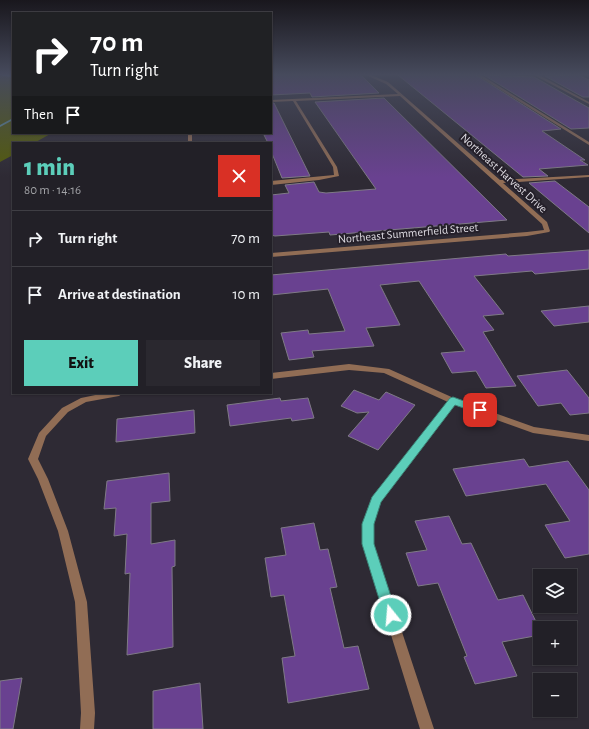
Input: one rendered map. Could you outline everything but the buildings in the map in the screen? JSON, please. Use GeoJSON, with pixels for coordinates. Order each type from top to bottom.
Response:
{"type":"FeatureCollection","features":[{"type":"Feature","properties":{"kind":"street"},"geometry":{"type":"LineString","coordinates":[[272,182],[319,179],[337,176],[335,166],[300,109]]}},
{"type":"Feature","properties":{"kind":"street","name":"Northeast Harvest Drive"},"geometry":{"type":"LineString","coordinates":[[418,109],[544,223],[546,231]]}},
{"type":"Feature","properties":{"kind":"street"},"geometry":{"type":"LineString","coordinates":[[533,109],[589,144]]}},
{"type":"Feature","properties":{"kind":"street"},"geometry":{"type":"LineString","coordinates":[[499,182],[589,176]]}},
{"type":"Feature","properties":{"kind":"street","name":"Northeast Summerfield Street"},"geometry":{"type":"LineString","coordinates":[[272,256],[546,231]]}},
{"type":"Feature","properties":{"kind":"street"},"geometry":{"type":"LineString","coordinates":[[272,376],[349,367],[386,371],[453,401],[533,430],[589,438]]}},
{"type":"Feature","properties":{"kind":"street"},"geometry":{"type":"LineString","coordinates":[[87,729],[88,713],[81,602],[63,531],[43,478],[33,459],[42,435],[65,410],[84,400],[114,394]]}},
{"type":"Feature","properties":{"kind":"street"},"geometry":{"type":"LineString","coordinates":[[427,729],[368,544],[368,524],[376,500],[453,401]]}},
{"type":"Feature","properties":{"kind":"green space"},"geometry":{"type":"Polygon","coordinates":[[[0,109],[12,109],[12,134],[50,134],[36,142],[12,142],[12,156],[0,162],[0,109]]]}},
{"type":"Feature","properties":{"kind":"waterway"},"geometry":{"type":"LineString","coordinates":[[0,126],[12,120]]}},
{"type":"Feature","properties":{"kind":"route"},"geometry":{"type":"LineString","coordinates":[[391,615],[368,544],[368,524],[376,500],[453,401],[480,410]]}}]}
